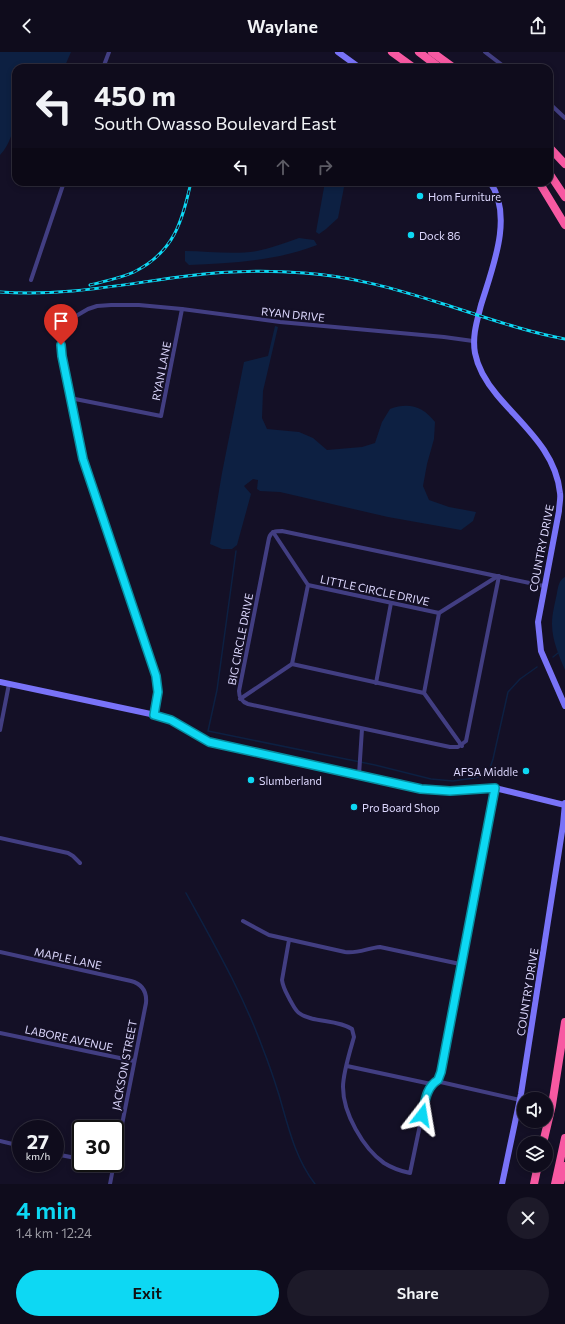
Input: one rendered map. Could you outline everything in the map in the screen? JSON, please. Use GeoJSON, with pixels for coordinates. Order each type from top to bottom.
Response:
{"type":"FeatureCollection","features":[{"type":"Feature","properties":{"kind":"highway"},"geometry":{"type":"LineString","coordinates":[[392,52],[408,64]]}},
{"type":"Feature","properties":{"kind":"highway"},"geometry":{"type":"LineString","coordinates":[[419,52],[435,64]]}},
{"type":"Feature","properties":{"kind":"highway"},"geometry":{"type":"LineString","coordinates":[[432,52],[448,64]]}},
{"type":"Feature","properties":{"kind":"highway"},"geometry":{"type":"LineString","coordinates":[[553,151],[565,164]]}},
{"type":"Feature","properties":{"kind":"highway"},"geometry":{"type":"LineString","coordinates":[[553,179],[565,197]]}},
{"type":"Feature","properties":{"kind":"highway"},"geometry":{"type":"LineString","coordinates":[[541,186],[565,225]]}},
{"type":"Feature","properties":{"kind":"highway"},"geometry":{"type":"LineString","coordinates":[[545,1136],[552,1105],[565,1022]]}},
{"type":"Feature","properties":{"kind":"highway"},"geometry":{"type":"LineString","coordinates":[[555,1184],[565,1138]]}},
{"type":"Feature","properties":{"kind":"highway"},"geometry":{"type":"LineString","coordinates":[[560,1184],[565,1166]]}},
{"type":"Feature","properties":{"kind":"highway"},"geometry":{"type":"LineString","coordinates":[[534,1183],[536,1172]]}},
{"type":"Feature","properties":{"kind":"street"},"geometry":{"type":"LineString","coordinates":[[104,64],[109,52]]}},
{"type":"Feature","properties":{"kind":"street"},"geometry":{"type":"LineString","coordinates":[[338,52],[354,64]]}},
{"type":"Feature","properties":{"kind":"street"},"geometry":{"type":"LineString","coordinates":[[485,52],[501,64]]}},
{"type":"Feature","properties":{"kind":"street"},"geometry":{"type":"LineString","coordinates":[[553,107],[565,118]]}},
{"type":"Feature","properties":{"kind":"street"},"geometry":{"type":"LineString","coordinates":[[31,280],[63,186]]}},
{"type":"Feature","properties":{"kind":"street","name":"COUNTRY DRIVE"},"geometry":{"type":"LineString","coordinates":[[492,186],[499,200],[501,213],[500,235],[478,316],[474,341],[475,353],[478,366],[487,384],[538,440],[550,459],[558,482],[560,494],[558,511],[538,622],[541,651],[565,706]]}},
{"type":"Feature","properties":{"kind":"street","name":"RYAN DRIVE"},"geometry":{"type":"LineString","coordinates":[[154,715],[158,692],[156,676],[83,459],[62,356],[63,336],[66,327],[82,312],[97,306],[139,305],[280,322],[474,341]]}},
{"type":"Feature","properties":{"kind":"street","name":"RYAN LANE"},"geometry":{"type":"LineString","coordinates":[[70,398],[161,416],[182,309]]}},
{"type":"Feature","properties":{"kind":"street"},"geometry":{"type":"LineString","coordinates":[[274,532],[282,531],[544,586]]}},
{"type":"Feature","properties":{"kind":"street","name":"LITTLE CIRCLE DRIVE"},"geometry":{"type":"LineString","coordinates":[[274,532],[308,585],[292,664]]}},
{"type":"Feature","properties":{"kind":"street","name":"BIG CIRCLE DRIVE"},"geometry":{"type":"LineString","coordinates":[[274,532],[269,538],[239,691],[240,699],[248,704],[362,729],[454,748],[462,746]]}},
{"type":"Feature","properties":{"kind":"street"},"geometry":{"type":"LineString","coordinates":[[240,699],[292,664],[424,694],[462,746],[466,740],[499,576]]}},
{"type":"Feature","properties":{"kind":"street","name":"LITTLE CIRCLE DRIVE"},"geometry":{"type":"LineString","coordinates":[[308,585],[439,613],[499,576]]}},
{"type":"Feature","properties":{"kind":"street"},"geometry":{"type":"LineString","coordinates":[[376,683],[391,603]]}},
{"type":"Feature","properties":{"kind":"street","name":"LITTLE CIRCLE DRIVE"},"geometry":{"type":"LineString","coordinates":[[424,694],[439,613]]}},
{"type":"Feature","properties":{"kind":"street"},"geometry":{"type":"LineString","coordinates":[[0,682],[154,715],[171,720],[209,742],[359,775],[428,790],[450,791],[495,788],[565,805]]}},
{"type":"Feature","properties":{"kind":"street"},"geometry":{"type":"LineString","coordinates":[[0,730],[9,684]]}},
{"type":"Feature","properties":{"kind":"street"},"geometry":{"type":"LineString","coordinates":[[359,775],[362,729]]}},
{"type":"Feature","properties":{"kind":"street"},"geometry":{"type":"LineString","coordinates":[[289,940],[283,974],[283,987],[295,1010],[301,1014],[346,1025],[352,1029],[354,1037],[343,1086],[343,1095],[347,1111],[356,1129],[373,1153],[380,1160],[392,1168],[410,1173],[425,1100],[431,1084],[438,1080],[441,1072],[460,964],[495,788]]}},
{"type":"Feature","properties":{"kind":"street","name":"COUNTRY DRIVE"},"geometry":{"type":"LineString","coordinates":[[521,1092],[561,841],[565,801]]}},
{"type":"Feature","properties":{"kind":"street"},"geometry":{"type":"LineString","coordinates":[[0,838],[68,853],[80,862]]}},
{"type":"Feature","properties":{"kind":"street"},"geometry":{"type":"LineString","coordinates":[[243,921],[269,935],[350,953],[375,947],[460,964]]}},
{"type":"Feature","properties":{"kind":"street","name":"MAPLE LANE"},"geometry":{"type":"LineString","coordinates":[[0,952],[132,981]]}},
{"type":"Feature","properties":{"kind":"street","name":"JACKSON STREET"},"geometry":{"type":"LineString","coordinates":[[123,1120],[146,999],[143,989],[137,983],[132,981]]}},
{"type":"Feature","properties":{"kind":"street","name":"LABORE AVENUE"},"geometry":{"type":"LineString","coordinates":[[0,1033],[134,1061]]}},
{"type":"Feature","properties":{"kind":"street"},"geometry":{"type":"LineString","coordinates":[[347,1066],[431,1084]]}},
{"type":"Feature","properties":{"kind":"street"},"geometry":{"type":"LineString","coordinates":[[436,1081],[517,1099]]}},
{"type":"Feature","properties":{"kind":"street","name":"COUNTRY DRIVE"},"geometry":{"type":"LineString","coordinates":[[502,1184],[517,1114]]}},
{"type":"Feature","properties":{"kind":"street"},"geometry":{"type":"LineString","coordinates":[[0,1141],[12,1144]]}},
{"type":"Feature","properties":{"kind":"street"},"geometry":{"type":"LineString","coordinates":[[110,1184],[113,1172]]}},
{"type":"Feature","properties":{"kind":"water"},"geometry":{"type":"Polygon","coordinates":[[[0,52],[71,52],[66,64],[12,64],[12,133],[6,147],[0,155],[0,52]]]}},
{"type":"Feature","properties":{"kind":"water"},"geometry":{"type":"Polygon","coordinates":[[[324,186],[344,186],[338,218],[319,234],[316,232],[324,186]]]}},
{"type":"Feature","properties":{"kind":"water"},"geometry":{"type":"Polygon","coordinates":[[[299,238],[314,240],[317,245],[286,255],[254,260],[189,265],[185,261],[185,251],[230,253],[257,251],[299,238]]]}},
{"type":"Feature","properties":{"kind":"water"},"geometry":{"type":"Polygon","coordinates":[[[275,326],[278,327],[263,391],[262,418],[267,429],[299,432],[313,438],[327,450],[362,447],[375,443],[382,422],[390,409],[409,406],[420,409],[435,422],[434,439],[423,486],[429,500],[449,507],[476,512],[473,521],[461,530],[388,517],[280,492],[260,491],[257,489],[258,480],[253,479],[244,486],[251,494],[237,545],[232,549],[222,549],[210,544],[222,473],[244,362],[268,356],[275,326]]]}},
{"type":"Feature","properties":{"kind":"water"},"geometry":{"type":"Polygon","coordinates":[[[565,577],[565,670],[558,654],[552,624],[558,586],[561,580],[565,577]]]}},
{"type":"Feature","properties":{"kind":"waterway"},"geometry":{"type":"LineString","coordinates":[[236,551],[217,690],[208,731],[375,765],[431,779],[453,781],[474,778],[484,776],[489,771],[508,692],[520,679],[537,667]]}},
{"type":"Feature","properties":{"kind":"waterway"},"geometry":{"type":"LineString","coordinates":[[553,657],[558,653]]}},
{"type":"Feature","properties":{"kind":"waterway"},"geometry":{"type":"LineString","coordinates":[[186,893],[228,970],[255,1029],[279,1095],[297,1153],[315,1184]]}},
{"type":"Feature","properties":{"kind":"railway"},"geometry":{"type":"LineString","coordinates":[[90,285],[118,278],[134,272],[148,264],[159,255],[167,245],[180,223],[190,186]]}},
{"type":"Feature","properties":{"kind":"railway"},"geometry":{"type":"LineString","coordinates":[[0,292],[47,293],[94,289],[202,274],[231,272],[260,271],[304,273],[339,277],[390,288],[518,328],[565,339]]}},
{"type":"Feature","properties":{"kind":"place","name":"Hom Furniture"},"geometry":{"type":"Point","coordinates":[420,196]}},
{"type":"Feature","properties":{"kind":"place","name":"Dock 86"},"geometry":{"type":"Point","coordinates":[411,235]}},
{"type":"Feature","properties":{"kind":"place","name":"AFSA Middle"},"geometry":{"type":"Point","coordinates":[526,771]}},
{"type":"Feature","properties":{"kind":"place","name":"Slumberland"},"geometry":{"type":"Point","coordinates":[251,780]}},
{"type":"Feature","properties":{"kind":"place","name":"Pro Board Shop"},"geometry":{"type":"Point","coordinates":[354,807]}},
{"type":"Feature","properties":{"kind":"route"},"geometry":{"type":"LineString","coordinates":[[61,345],[83,459],[156,676],[158,692],[154,715],[171,720],[209,742],[421,789],[450,791],[495,788],[460,964],[441,1072],[438,1080],[431,1084],[425,1100],[422,1115]]}}]}
